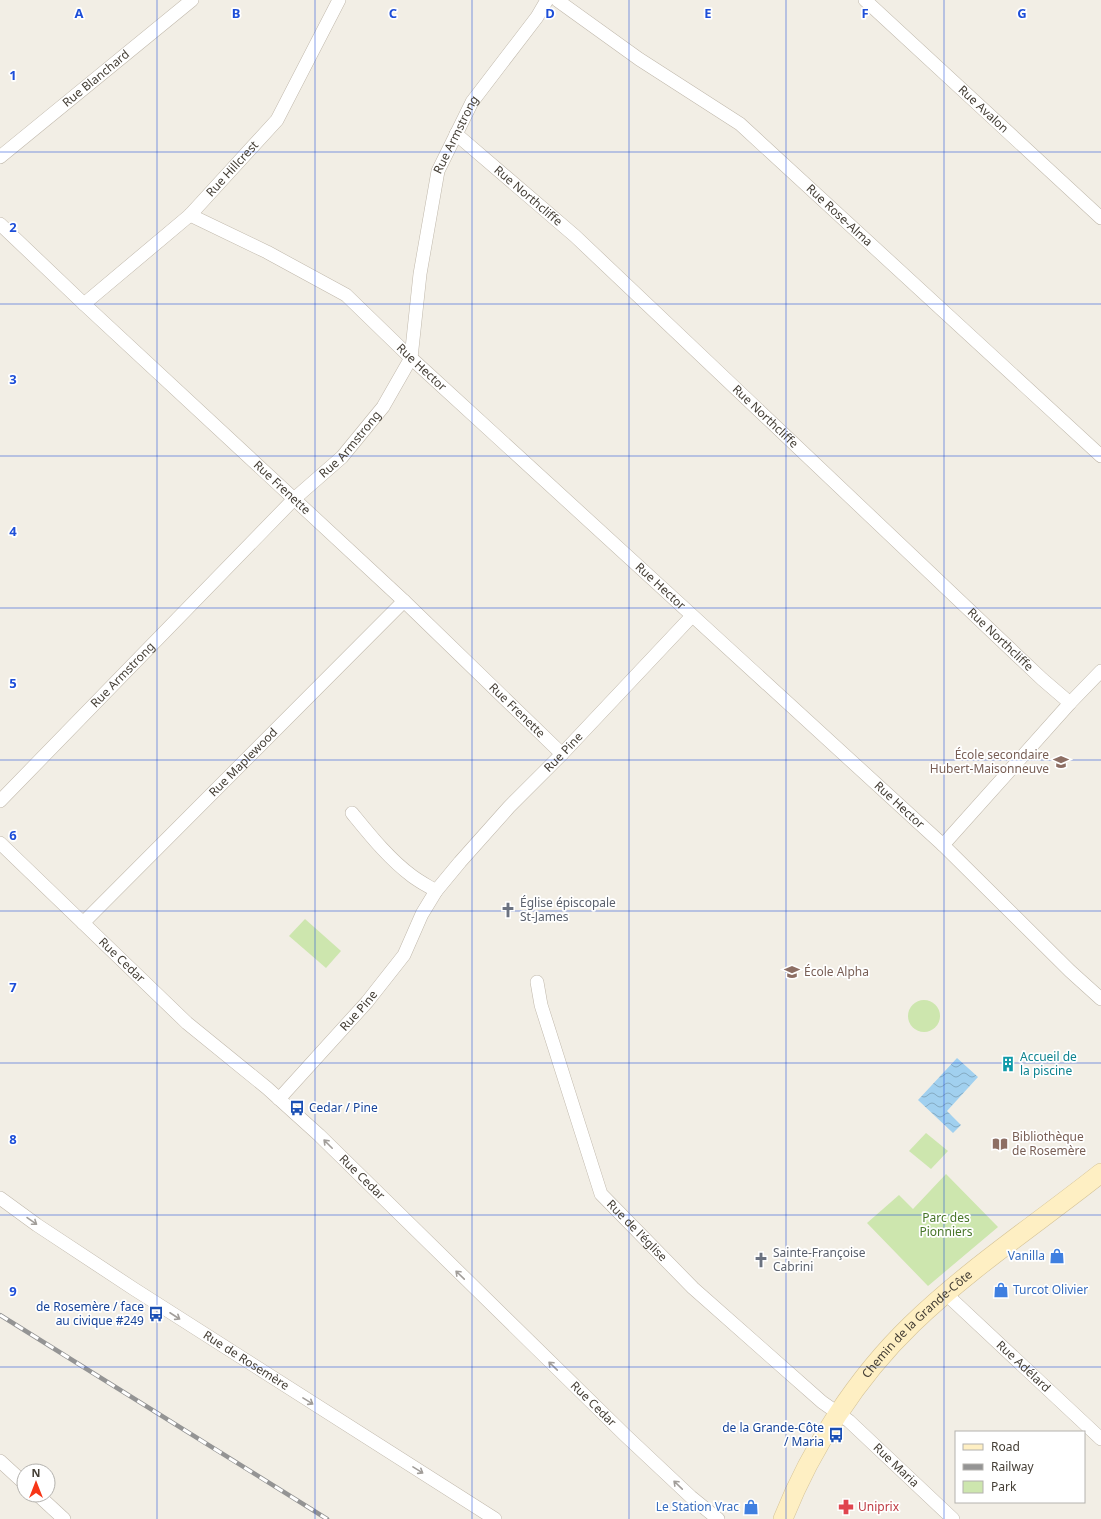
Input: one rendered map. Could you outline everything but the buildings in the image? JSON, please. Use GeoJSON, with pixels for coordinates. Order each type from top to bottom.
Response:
{"type":"FeatureCollection","features":[{"type":"Feature","properties":{"kind":"main road","name":"Chemin de la Grande-Côte"},"geometry":{"type":"LineString","coordinates":[[783,1519],[798,1484],[839,1413],[866,1375],[891,1345],[946,1294],[1101,1173]]}},
{"type":"Feature","properties":{"kind":"street","name":"Rue Blanchard"},"geometry":{"type":"LineString","coordinates":[[0,157],[192,0]]}},
{"type":"Feature","properties":{"kind":"street","name":"Rue Hillcrest"},"geometry":{"type":"LineString","coordinates":[[84,304],[190,215],[278,120],[339,0]]}},
{"type":"Feature","properties":{"kind":"street","name":"Rue Armstrong"},"geometry":{"type":"LineString","coordinates":[[0,801],[294,499],[342,457],[383,407],[411,358],[420,274],[438,171],[472,102],[537,18],[547,0]]}},
{"type":"Feature","properties":{"kind":"street","name":"Rue Rose-Alma"},"geometry":{"type":"LineString","coordinates":[[557,0],[639,59],[740,124],[1101,456]]}},
{"type":"Feature","properties":{"kind":"street","name":"Rue Avalon"},"geometry":{"type":"LineString","coordinates":[[865,0],[1101,218]]}},
{"type":"Feature","properties":{"kind":"street","name":"Rue Northcliffe"},"geometry":{"type":"LineString","coordinates":[[456,134],[575,236],[1042,679],[1070,703]]}},
{"type":"Feature","properties":{"kind":"street","name":"Rue Hector"},"geometry":{"type":"LineString","coordinates":[[190,215],[267,252],[346,295],[411,358],[943,845],[1070,971],[1101,999]]}},
{"type":"Feature","properties":{"kind":"street","name":"Rue Frenette"},"geometry":{"type":"LineString","coordinates":[[0,224],[404,601],[562,754]]}},
{"type":"Feature","properties":{"kind":"street","name":"Rue Maplewood"},"geometry":{"type":"LineString","coordinates":[[83,923],[404,601]]}},
{"type":"Feature","properties":{"kind":"street","name":"Rue Pine"},"geometry":{"type":"LineString","coordinates":[[279,1099],[367,1002],[404,955],[422,914],[436,891],[509,807],[562,754],[692,616]]}},
{"type":"Feature","properties":{"kind":"street"},"geometry":{"type":"LineString","coordinates":[[943,845],[1070,703],[1101,671]]}},
{"type":"Feature","properties":{"kind":"street"},"geometry":{"type":"LineString","coordinates":[[352,813],[391,857],[412,876],[436,891]]}},
{"type":"Feature","properties":{"kind":"street","name":"Rue Cedar"},"geometry":{"type":"LineString","coordinates":[[0,843],[187,1023],[279,1099],[319,1135],[620,1430],[691,1497],[718,1519]]}},
{"type":"Feature","properties":{"kind":"street","name":"Rue de l'église"},"geometry":{"type":"LineString","coordinates":[[537,982],[541,1005],[601,1194],[694,1288],[822,1402],[839,1413]]}},
{"type":"Feature","properties":{"kind":"street","name":"Rue de Rosemère"},"geometry":{"type":"LineString","coordinates":[[0,1198],[134,1289],[494,1519]]}},
{"type":"Feature","properties":{"kind":"street","name":"Rue Adélard"},"geometry":{"type":"LineString","coordinates":[[946,1294],[1101,1439]]}},
{"type":"Feature","properties":{"kind":"street","name":"Rue Maria"},"geometry":{"type":"LineString","coordinates":[[839,1413],[854,1425],[953,1519]]}},
{"type":"Feature","properties":{"kind":"street"},"geometry":{"type":"LineString","coordinates":[[0,1461],[16,1476]]}},
{"type":"Feature","properties":{"kind":"street"},"geometry":{"type":"LineString","coordinates":[[47,1503],[64,1519]]}},
{"type":"Feature","properties":{"kind":"green space"},"geometry":{"type":"Polygon","coordinates":[[[305,919],[341,951],[326,968],[289,936],[305,919]]]}},
{"type":"Feature","properties":{"kind":"green space"},"geometry":{"type":"Polygon","coordinates":[[[921,1000],[927,1000],[936,1004],[940,1016],[936,1028],[927,1032],[921,1032],[912,1028],[908,1019],[908,1013],[912,1004],[921,1000]]]}},
{"type":"Feature","properties":{"kind":"green space"},"geometry":{"type":"Polygon","coordinates":[[[926,1133],[948,1151],[931,1169],[909,1151],[926,1133]]]}},
{"type":"Feature","properties":{"kind":"green space","name":"Parc des Pionniers"},"geometry":{"type":"Polygon","coordinates":[[[946,1174],[998,1227],[928,1286],[867,1223],[899,1195],[913,1209],[946,1174]]]}},
{"type":"Feature","properties":{"kind":"water"},"geometry":{"type":"Polygon","coordinates":[[[957,1058],[978,1077],[947,1111],[961,1125],[953,1133],[918,1100],[957,1058]]]}},
{"type":"Feature","properties":{"kind":"railway"},"geometry":{"type":"LineString","coordinates":[[0,1315],[327,1519]]}},
{"type":"Feature","properties":{"kind":"place","name":"École secondaire Hubert-Maisonneuve"},"geometry":{"type":"Point","coordinates":[1061,762]}},
{"type":"Feature","properties":{"kind":"place","name":"Église épiscopale St-James"},"geometry":{"type":"Point","coordinates":[508,910]}},
{"type":"Feature","properties":{"kind":"place","name":"École Alpha"},"geometry":{"type":"Point","coordinates":[792,972]}},
{"type":"Feature","properties":{"kind":"place","name":"Accueil de la piscine"},"geometry":{"type":"Point","coordinates":[1008,1064]}},
{"type":"Feature","properties":{"kind":"place","name":"Cedar / Pine"},"geometry":{"type":"Point","coordinates":[297,1108]}},
{"type":"Feature","properties":{"kind":"place","name":"Bibliothèque de Rosemère"},"geometry":{"type":"Point","coordinates":[1000,1144]}},
{"type":"Feature","properties":{"kind":"place","name":"Vanilla"},"geometry":{"type":"Point","coordinates":[1057,1256]}},
{"type":"Feature","properties":{"kind":"place","name":"Sainte-Françoise Cabrini"},"geometry":{"type":"Point","coordinates":[761,1260]}},
{"type":"Feature","properties":{"kind":"place","name":"Turcot Olivier"},"geometry":{"type":"Point","coordinates":[1001,1290]}},
{"type":"Feature","properties":{"kind":"place","name":"de Rosemère / face au civique #249"},"geometry":{"type":"Point","coordinates":[156,1314]}},
{"type":"Feature","properties":{"kind":"place","name":"de la Grande-Côte / Maria"},"geometry":{"type":"Point","coordinates":[836,1435]}},
{"type":"Feature","properties":{"kind":"place","name":"Le Station Vrac"},"geometry":{"type":"Point","coordinates":[751,1507]}},
{"type":"Feature","properties":{"kind":"place","name":"Uniprix"},"geometry":{"type":"Point","coordinates":[846,1507]}}]}
